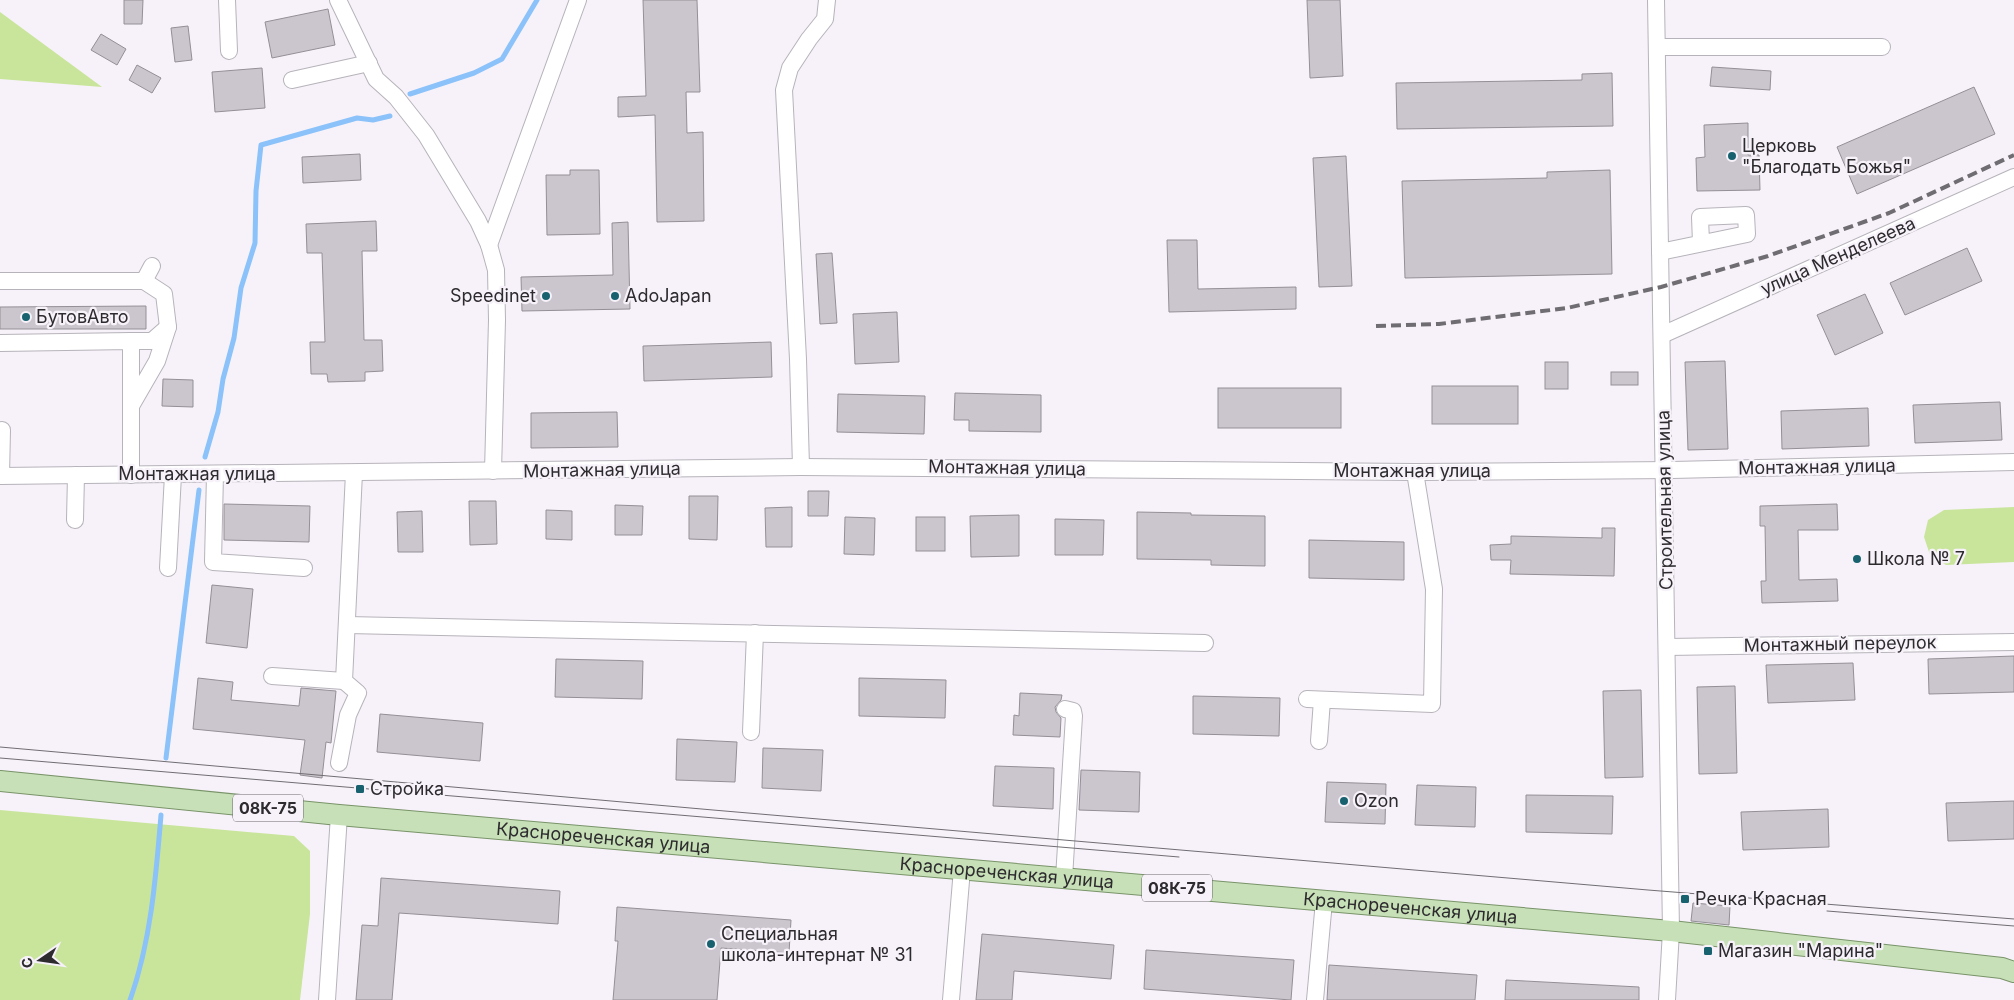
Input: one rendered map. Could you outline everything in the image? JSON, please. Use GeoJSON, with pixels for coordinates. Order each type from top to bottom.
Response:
{"type":"FeatureCollection","features":[{"type":"Feature","properties":{"kind":"main road","name":"Краснореченская улица"},"geometry":{"type":"LineString","coordinates":[[0,781],[339,815],[1672,931],[2002,968],[2014,972]]}},
{"type":"Feature","properties":{"kind":"street"},"geometry":{"type":"LineString","coordinates":[[227,0],[229,51]]}},
{"type":"Feature","properties":{"kind":"street"},"geometry":{"type":"LineString","coordinates":[[338,0],[376,79],[396,97],[426,135],[478,221],[489,245],[496,270],[498,320],[492,471]]}},
{"type":"Feature","properties":{"kind":"street"},"geometry":{"type":"LineString","coordinates":[[489,245],[578,0]]}},
{"type":"Feature","properties":{"kind":"street"},"geometry":{"type":"LineString","coordinates":[[800,466],[798,359],[784,90],[790,68],[825,19],[827,0]]}},
{"type":"Feature","properties":{"kind":"street","name":"Строительная улица"},"geometry":{"type":"LineString","coordinates":[[1656,0],[1672,931],[1667,1000]]}},
{"type":"Feature","properties":{"kind":"street"},"geometry":{"type":"LineString","coordinates":[[1657,47],[1882,46]]}},
{"type":"Feature","properties":{"kind":"street"},"geometry":{"type":"LineString","coordinates":[[292,80],[369,63]]}},
{"type":"Feature","properties":{"kind":"street","name":"улица Менделеева"},"geometry":{"type":"LineString","coordinates":[[1662,335],[2014,177]]}},
{"type":"Feature","properties":{"kind":"street"},"geometry":{"type":"LineString","coordinates":[[1660,252],[1701,243]]}},
{"type":"Feature","properties":{"kind":"street"},"geometry":{"type":"LineString","coordinates":[[144,281],[152,266]]}},
{"type":"Feature","properties":{"kind":"street"},"geometry":{"type":"LineString","coordinates":[[0,281],[144,281],[164,294],[168,327],[157,361],[131,406]]}},
{"type":"Feature","properties":{"kind":"street"},"geometry":{"type":"LineString","coordinates":[[0,343],[152,341],[168,327]]}},
{"type":"Feature","properties":{"kind":"street"},"geometry":{"type":"LineString","coordinates":[[131,341],[131,475]]}},
{"type":"Feature","properties":{"kind":"street"},"geometry":{"type":"LineString","coordinates":[[1,476],[2,430]]}},
{"type":"Feature","properties":{"kind":"street","name":"Монтажная улица"},"geometry":{"type":"LineString","coordinates":[[1,476],[800,466],[1415,472],[1665,470],[2014,462]]}},
{"type":"Feature","properties":{"kind":"street"},"geometry":{"type":"LineString","coordinates":[[1319,741],[1314,700],[1432,704],[1434,589],[1415,472]]}},
{"type":"Feature","properties":{"kind":"street"},"geometry":{"type":"LineString","coordinates":[[344,681],[354,473]]}},
{"type":"Feature","properties":{"kind":"street"},"geometry":{"type":"LineString","coordinates":[[215,474],[212,562],[304,568]]}},
{"type":"Feature","properties":{"kind":"street"},"geometry":{"type":"LineString","coordinates":[[75,520],[76,475]]}},
{"type":"Feature","properties":{"kind":"street"},"geometry":{"type":"LineString","coordinates":[[168,568],[173,475]]}},
{"type":"Feature","properties":{"kind":"street"},"geometry":{"type":"LineString","coordinates":[[346,625],[1205,643]]}},
{"type":"Feature","properties":{"kind":"street"},"geometry":{"type":"LineString","coordinates":[[751,732],[755,633]]}},
{"type":"Feature","properties":{"kind":"street","name":"Монтажный переулок"},"geometry":{"type":"LineString","coordinates":[[1667,647],[2014,642]]}},
{"type":"Feature","properties":{"kind":"street"},"geometry":{"type":"LineString","coordinates":[[272,676],[344,681],[358,693],[348,715],[339,763]]}},
{"type":"Feature","properties":{"kind":"street"},"geometry":{"type":"LineString","coordinates":[[1064,878],[1074,716],[1073,710],[1065,709]]}},
{"type":"Feature","properties":{"kind":"street"},"geometry":{"type":"LineString","coordinates":[[327,1000],[339,815]]}},
{"type":"Feature","properties":{"kind":"street"},"geometry":{"type":"LineString","coordinates":[[951,1000],[962,869]]}},
{"type":"Feature","properties":{"kind":"street"},"geometry":{"type":"LineString","coordinates":[[1315,1000],[1324,901]]}},
{"type":"Feature","properties":{"kind":"green space"},"geometry":{"type":"Polygon","coordinates":[[[0,12],[102,87],[0,79],[0,12]]]}},
{"type":"Feature","properties":{"kind":"green space"},"geometry":{"type":"Polygon","coordinates":[[[2014,507],[2014,562],[1946,565],[1930,555],[1924,537],[1928,520],[1944,510],[2014,507]]]}},
{"type":"Feature","properties":{"kind":"green space"},"geometry":{"type":"Polygon","coordinates":[[[0,810],[294,836],[310,851],[310,914],[300,1000],[0,1000],[0,810]]]}},
{"type":"Feature","properties":{"kind":"building"},"geometry":{"type":"Polygon","coordinates":[[[124,0],[143,0],[142,24],[124,24],[124,0]]]}},
{"type":"Feature","properties":{"kind":"building"},"geometry":{"type":"Polygon","coordinates":[[[643,0],[697,0],[700,92],[686,92],[687,133],[703,132],[704,221],[657,222],[655,115],[618,117],[618,97],[646,96],[643,0]]]}},
{"type":"Feature","properties":{"kind":"building"},"geometry":{"type":"Polygon","coordinates":[[[1307,0],[1340,0],[1343,76],[1310,78],[1307,0]]]}},
{"type":"Feature","properties":{"kind":"building"},"geometry":{"type":"Polygon","coordinates":[[[328,9],[335,45],[272,58],[265,22],[328,9]]]}},
{"type":"Feature","properties":{"kind":"building"},"geometry":{"type":"Polygon","coordinates":[[[188,26],[192,60],[175,62],[171,28],[188,26]]]}},
{"type":"Feature","properties":{"kind":"building"},"geometry":{"type":"Polygon","coordinates":[[[101,34],[126,49],[117,65],[91,50],[101,34]]]}},
{"type":"Feature","properties":{"kind":"building"},"geometry":{"type":"Polygon","coordinates":[[[137,65],[161,78],[152,93],[129,80],[137,65]]]}},
{"type":"Feature","properties":{"kind":"building"},"geometry":{"type":"Polygon","coordinates":[[[1712,67],[1771,71],[1770,90],[1710,86],[1712,67]]]}},
{"type":"Feature","properties":{"kind":"building"},"geometry":{"type":"Polygon","coordinates":[[[262,68],[265,108],[215,112],[212,72],[262,68]]]}},
{"type":"Feature","properties":{"kind":"building"},"geometry":{"type":"Polygon","coordinates":[[[1612,73],[1613,126],[1397,129],[1396,83],[1582,80],[1582,74],[1612,73]]]}},
{"type":"Feature","properties":{"kind":"building"},"geometry":{"type":"Polygon","coordinates":[[[1974,87],[1995,134],[1857,194],[1837,147],[1974,87]]]}},
{"type":"Feature","properties":{"kind":"building","name":"Церковь \"Благодать Божья\""},"geometry":{"type":"Polygon","coordinates":[[[1748,123],[1748,155],[1759,155],[1760,190],[1697,191],[1696,158],[1705,157],[1704,125],[1748,123]]]}},
{"type":"Feature","properties":{"kind":"building"},"geometry":{"type":"Polygon","coordinates":[[[360,154],[361,180],[303,183],[302,157],[360,154]]]}},
{"type":"Feature","properties":{"kind":"building"},"geometry":{"type":"Polygon","coordinates":[[[1346,156],[1352,286],[1319,287],[1313,158],[1346,156]]]}},
{"type":"Feature","properties":{"kind":"building"},"geometry":{"type":"Polygon","coordinates":[[[570,170],[599,170],[600,234],[547,235],[546,175],[570,175],[570,170]]]}},
{"type":"Feature","properties":{"kind":"building"},"geometry":{"type":"Polygon","coordinates":[[[1610,170],[1612,274],[1405,278],[1402,181],[1547,178],[1547,172],[1610,170]]]}},
{"type":"Feature","properties":{"kind":"building"},"geometry":{"type":"Polygon","coordinates":[[[376,221],[377,251],[362,251],[364,340],[382,340],[383,371],[365,372],[365,381],[328,382],[327,374],[311,374],[310,342],[325,342],[322,253],[307,253],[306,224],[376,221]]]}},
{"type":"Feature","properties":{"kind":"building"},"geometry":{"type":"Polygon","coordinates":[[[628,222],[630,309],[522,311],[521,277],[613,275],[612,223],[628,222]]]}},
{"type":"Feature","properties":{"kind":"building"},"geometry":{"type":"Polygon","coordinates":[[[1167,240],[1197,240],[1198,289],[1296,287],[1296,309],[1169,312],[1167,240]]]}},
{"type":"Feature","properties":{"kind":"building"},"geometry":{"type":"Polygon","coordinates":[[[1967,248],[1982,281],[1905,315],[1890,283],[1967,248]]]}},
{"type":"Feature","properties":{"kind":"building"},"geometry":{"type":"Polygon","coordinates":[[[832,253],[837,323],[820,324],[816,254],[832,253]]]}},
{"type":"Feature","properties":{"kind":"building"},"geometry":{"type":"Polygon","coordinates":[[[1865,294],[1883,333],[1835,355],[1817,315],[1865,294]]]}},
{"type":"Feature","properties":{"kind":"building"},"geometry":{"type":"Polygon","coordinates":[[[146,306],[146,329],[0,329],[0,307],[146,306]]]}},
{"type":"Feature","properties":{"kind":"building"},"geometry":{"type":"Polygon","coordinates":[[[897,312],[899,362],[855,364],[853,314],[897,312]]]}},
{"type":"Feature","properties":{"kind":"building"},"geometry":{"type":"Polygon","coordinates":[[[771,342],[772,377],[644,381],[643,346],[771,342]]]}},
{"type":"Feature","properties":{"kind":"building"},"geometry":{"type":"Polygon","coordinates":[[[1725,361],[1728,449],[1688,450],[1685,362],[1725,361]]]}},
{"type":"Feature","properties":{"kind":"building"},"geometry":{"type":"Polygon","coordinates":[[[1545,362],[1568,362],[1568,389],[1545,389],[1545,362]]]}},
{"type":"Feature","properties":{"kind":"building"},"geometry":{"type":"Polygon","coordinates":[[[1611,372],[1638,372],[1638,385],[1611,385],[1611,372]]]}},
{"type":"Feature","properties":{"kind":"building"},"geometry":{"type":"Polygon","coordinates":[[[163,379],[193,380],[193,407],[162,406],[163,379]]]}},
{"type":"Feature","properties":{"kind":"building"},"geometry":{"type":"Polygon","coordinates":[[[1432,386],[1518,386],[1518,424],[1432,424],[1432,386]]]}},
{"type":"Feature","properties":{"kind":"building"},"geometry":{"type":"Polygon","coordinates":[[[1218,388],[1341,388],[1341,428],[1218,428],[1218,388]]]}},
{"type":"Feature","properties":{"kind":"building"},"geometry":{"type":"Polygon","coordinates":[[[955,393],[1041,395],[1041,432],[969,431],[969,420],[954,420],[955,393]]]}},
{"type":"Feature","properties":{"kind":"building"},"geometry":{"type":"Polygon","coordinates":[[[838,394],[925,396],[924,434],[837,432],[838,394]]]}},
{"type":"Feature","properties":{"kind":"building"},"geometry":{"type":"Polygon","coordinates":[[[2000,402],[2002,440],[1915,443],[1913,405],[2000,402]]]}},
{"type":"Feature","properties":{"kind":"building"},"geometry":{"type":"Polygon","coordinates":[[[1868,408],[1869,446],[1782,449],[1781,411],[1868,408]]]}},
{"type":"Feature","properties":{"kind":"building"},"geometry":{"type":"Polygon","coordinates":[[[617,412],[618,447],[531,448],[531,413],[617,412]]]}},
{"type":"Feature","properties":{"kind":"building"},"geometry":{"type":"Polygon","coordinates":[[[808,491],[829,491],[828,516],[808,516],[808,491]]]}},
{"type":"Feature","properties":{"kind":"building"},"geometry":{"type":"Polygon","coordinates":[[[689,496],[718,496],[717,540],[689,539],[689,496]]]}},
{"type":"Feature","properties":{"kind":"building"},"geometry":{"type":"Polygon","coordinates":[[[469,501],[496,501],[497,544],[470,545],[469,501]]]}},
{"type":"Feature","properties":{"kind":"building"},"geometry":{"type":"Polygon","coordinates":[[[224,504],[310,506],[309,542],[224,540],[224,504]]]}},
{"type":"Feature","properties":{"kind":"building"},"geometry":{"type":"Polygon","coordinates":[[[1837,504],[1838,530],[1798,530],[1799,580],[1837,579],[1838,601],[1762,603],[1761,581],[1766,581],[1765,526],[1760,526],[1760,506],[1837,504]]]}},
{"type":"Feature","properties":{"kind":"building"},"geometry":{"type":"Polygon","coordinates":[[[615,505],[643,506],[642,535],[615,535],[615,505]]]}},
{"type":"Feature","properties":{"kind":"building"},"geometry":{"type":"Polygon","coordinates":[[[792,507],[792,547],[766,547],[765,508],[792,507]]]}},
{"type":"Feature","properties":{"kind":"building"},"geometry":{"type":"Polygon","coordinates":[[[546,510],[572,511],[572,540],[546,539],[546,510]]]}},
{"type":"Feature","properties":{"kind":"building"},"geometry":{"type":"Polygon","coordinates":[[[422,511],[423,552],[398,552],[397,512],[422,511]]]}},
{"type":"Feature","properties":{"kind":"building"},"geometry":{"type":"Polygon","coordinates":[[[1137,512],[1265,516],[1265,566],[1211,565],[1211,560],[1137,559],[1137,512]]]}},
{"type":"Feature","properties":{"kind":"building"},"geometry":{"type":"Polygon","coordinates":[[[1019,515],[1019,556],[971,557],[970,516],[1019,515]]]}},
{"type":"Feature","properties":{"kind":"building"},"geometry":{"type":"Polygon","coordinates":[[[845,517],[875,518],[874,555],[844,554],[845,517]]]}},
{"type":"Feature","properties":{"kind":"building"},"geometry":{"type":"Polygon","coordinates":[[[916,517],[945,517],[945,551],[916,551],[916,517]]]}},
{"type":"Feature","properties":{"kind":"building"},"geometry":{"type":"Polygon","coordinates":[[[1055,519],[1104,520],[1103,555],[1055,555],[1055,519]]]}},
{"type":"Feature","properties":{"kind":"building"},"geometry":{"type":"Polygon","coordinates":[[[1602,528],[1615,528],[1614,576],[1510,574],[1511,560],[1491,560],[1490,545],[1511,544],[1511,536],[1602,538],[1602,528]]]}},
{"type":"Feature","properties":{"kind":"building"},"geometry":{"type":"Polygon","coordinates":[[[1309,540],[1404,542],[1404,580],[1309,578],[1309,540]]]}},
{"type":"Feature","properties":{"kind":"building"},"geometry":{"type":"Polygon","coordinates":[[[212,585],[253,589],[247,648],[206,643],[212,585]]]}},
{"type":"Feature","properties":{"kind":"building"},"geometry":{"type":"Polygon","coordinates":[[[2014,656],[2014,692],[1929,694],[1928,659],[2014,656]]]}},
{"type":"Feature","properties":{"kind":"building"},"geometry":{"type":"Polygon","coordinates":[[[556,659],[643,661],[642,699],[555,697],[556,659]]]}},
{"type":"Feature","properties":{"kind":"building"},"geometry":{"type":"Polygon","coordinates":[[[1853,663],[1855,700],[1768,703],[1766,665],[1853,663]]]}},
{"type":"Feature","properties":{"kind":"building"},"geometry":{"type":"Polygon","coordinates":[[[198,678],[233,682],[231,700],[299,706],[301,688],[336,691],[331,743],[326,742],[322,778],[300,775],[305,740],[193,729],[198,678]]]}},
{"type":"Feature","properties":{"kind":"building"},"geometry":{"type":"Polygon","coordinates":[[[859,678],[946,680],[945,718],[859,716],[859,678]]]}},
{"type":"Feature","properties":{"kind":"building"},"geometry":{"type":"Polygon","coordinates":[[[1735,686],[1737,773],[1699,774],[1697,687],[1735,686]]]}},
{"type":"Feature","properties":{"kind":"building"},"geometry":{"type":"Polygon","coordinates":[[[1641,690],[1643,777],[1605,778],[1603,691],[1641,690]]]}},
{"type":"Feature","properties":{"kind":"building"},"geometry":{"type":"Polygon","coordinates":[[[1020,693],[1062,695],[1061,700],[1055,707],[1056,712],[1061,718],[1060,737],[1013,735],[1014,715],[1019,716],[1020,693]]]}},
{"type":"Feature","properties":{"kind":"building"},"geometry":{"type":"Polygon","coordinates":[[[1193,696],[1280,698],[1279,736],[1193,734],[1193,696]]]}},
{"type":"Feature","properties":{"kind":"building"},"geometry":{"type":"Polygon","coordinates":[[[380,714],[483,723],[480,761],[377,752],[380,714]]]}},
{"type":"Feature","properties":{"kind":"building"},"geometry":{"type":"Polygon","coordinates":[[[677,739],[737,742],[735,782],[676,780],[677,739]]]}},
{"type":"Feature","properties":{"kind":"building"},"geometry":{"type":"Polygon","coordinates":[[[763,748],[823,750],[821,791],[762,788],[763,748]]]}},
{"type":"Feature","properties":{"kind":"building"},"geometry":{"type":"Polygon","coordinates":[[[995,766],[1054,768],[1053,809],[993,806],[995,766]]]}},
{"type":"Feature","properties":{"kind":"building"},"geometry":{"type":"Polygon","coordinates":[[[1081,770],[1140,772],[1139,812],[1079,810],[1081,770]]]}},
{"type":"Feature","properties":{"kind":"building"},"geometry":{"type":"Polygon","coordinates":[[[1327,782],[1386,784],[1385,824],[1325,822],[1327,782]]]}},
{"type":"Feature","properties":{"kind":"building"},"geometry":{"type":"Polygon","coordinates":[[[1417,785],[1476,787],[1475,827],[1415,825],[1417,785]]]}},
{"type":"Feature","properties":{"kind":"building"},"geometry":{"type":"Polygon","coordinates":[[[1526,795],[1613,796],[1612,834],[1526,832],[1526,795]]]}},
{"type":"Feature","properties":{"kind":"building"},"geometry":{"type":"Polygon","coordinates":[[[2014,801],[2014,839],[1948,841],[1946,803],[2014,801]]]}},
{"type":"Feature","properties":{"kind":"building"},"geometry":{"type":"Polygon","coordinates":[[[1828,809],[1829,847],[1743,850],[1741,812],[1828,809]]]}},
{"type":"Feature","properties":{"kind":"building"},"geometry":{"type":"Polygon","coordinates":[[[381,878],[560,891],[558,924],[399,913],[392,1000],[356,1000],[362,925],[378,926],[381,878]]]}},
{"type":"Feature","properties":{"kind":"building"},"geometry":{"type":"Polygon","coordinates":[[[1693,903],[1730,906],[1729,925],[1691,921],[1693,903]]]}},
{"type":"Feature","properties":{"kind":"building"},"geometry":{"type":"Polygon","coordinates":[[[617,907],[791,920],[789,953],[721,948],[717,1000],[613,1000],[618,941],[615,941],[617,907]]]}},
{"type":"Feature","properties":{"kind":"building"},"geometry":{"type":"Polygon","coordinates":[[[982,934],[1114,945],[1111,979],[1014,971],[1012,1000],[976,1000],[982,934]]]}},
{"type":"Feature","properties":{"kind":"building"},"geometry":{"type":"Polygon","coordinates":[[[1146,950],[1294,960],[1291,1000],[1144,989],[1146,950]]]}},
{"type":"Feature","properties":{"kind":"building"},"geometry":{"type":"Polygon","coordinates":[[[1329,965],[1477,975],[1475,1000],[1327,1000],[1329,965]]]}},
{"type":"Feature","properties":{"kind":"building"},"geometry":{"type":"Polygon","coordinates":[[[1506,980],[1639,987],[1639,1000],[1505,1000],[1506,980]]]}},
{"type":"Feature","properties":{"kind":"waterway"},"geometry":{"type":"LineString","coordinates":[[410,94],[474,73],[502,59],[537,0]]}},
{"type":"Feature","properties":{"kind":"waterway"},"geometry":{"type":"LineString","coordinates":[[205,457],[218,412],[223,379],[234,338],[241,288],[255,243],[256,191],[261,145],[357,118],[373,120],[390,116]]}},
{"type":"Feature","properties":{"kind":"waterway"},"geometry":{"type":"LineString","coordinates":[[166,758],[199,490]]}},
{"type":"Feature","properties":{"kind":"waterway"},"geometry":{"type":"LineString","coordinates":[[130,1000],[148,932],[155,885],[161,815]]}},
{"type":"Feature","properties":{"kind":"tram line"},"geometry":{"type":"LineString","coordinates":[[0,747],[1648,890],[2014,919]]}},
{"type":"Feature","properties":{"kind":"tram line"},"geometry":{"type":"LineString","coordinates":[[0,758],[1179,857]]}},
{"type":"Feature","properties":{"kind":"tram line"},"geometry":{"type":"LineString","coordinates":[[1827,911],[2014,926]]}},
{"type":"Feature","properties":{"kind":"railway"},"geometry":{"type":"LineString","coordinates":[[1376,326],[1439,324],[1567,308],[1661,287],[1768,256],[1889,213],[2014,155]]}},
{"type":"Feature","properties":{"kind":"place","name":"Церковь \"Благодать Божья\""},"geometry":{"type":"Point","coordinates":[1732,156]}},
{"type":"Feature","properties":{"kind":"place","name":"Speedinet"},"geometry":{"type":"Point","coordinates":[546,296]}},
{"type":"Feature","properties":{"kind":"place","name":"AdoJapan"},"geometry":{"type":"Point","coordinates":[615,296]}},
{"type":"Feature","properties":{"kind":"place","name":"БутовАвто"},"geometry":{"type":"Point","coordinates":[26,317]}},
{"type":"Feature","properties":{"kind":"place","name":"Школа № 7"},"geometry":{"type":"Point","coordinates":[1857,559]}},
{"type":"Feature","properties":{"kind":"place","name":"Стройка"},"geometry":{"type":"Point","coordinates":[360,789]}},
{"type":"Feature","properties":{"kind":"place","name":"Ozon"},"geometry":{"type":"Point","coordinates":[1344,801]}},
{"type":"Feature","properties":{"kind":"place","name":"Речка Красная"},"geometry":{"type":"Point","coordinates":[1685,899]}},
{"type":"Feature","properties":{"kind":"place","name":"Специальная школа-интернат № 31"},"geometry":{"type":"Point","coordinates":[711,944]}},
{"type":"Feature","properties":{"kind":"place","name":"Магазин \"Марина\""},"geometry":{"type":"Point","coordinates":[1708,951]}}]}
